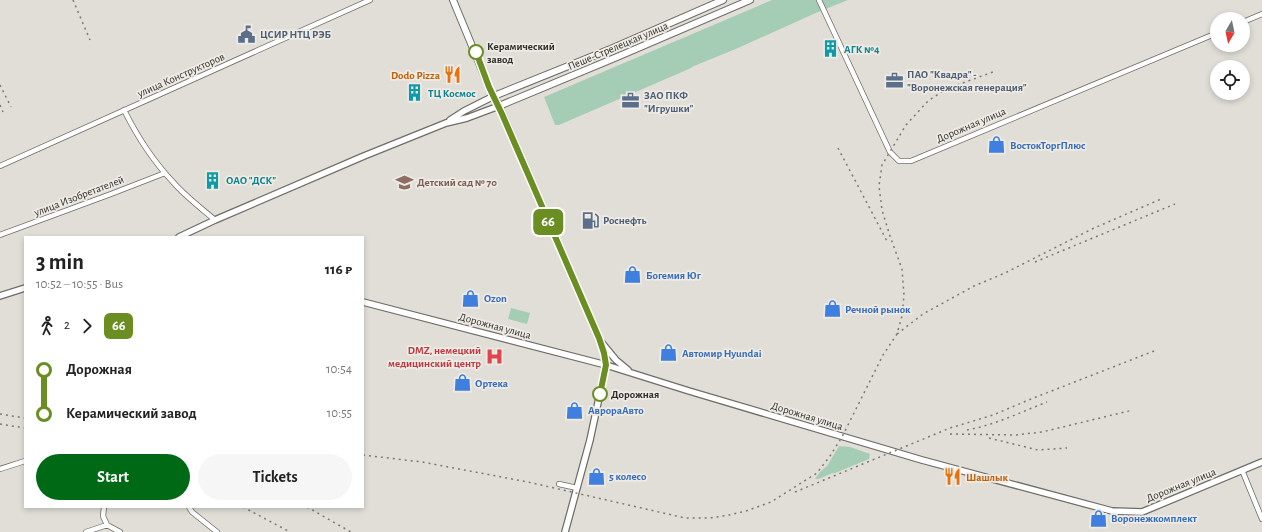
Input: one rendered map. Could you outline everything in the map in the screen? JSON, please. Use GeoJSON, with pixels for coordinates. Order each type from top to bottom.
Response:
{"type":"FeatureCollection","features":[{"type":"Feature","properties":{"kind":"main road"},"geometry":{"type":"LineString","coordinates":[[453,0],[499,106]]}},
{"type":"Feature","properties":{"kind":"main road","name":"Пеше-Стрелецкая улица"},"geometry":{"type":"LineString","coordinates":[[494,96],[613,48],[723,0]]}},
{"type":"Feature","properties":{"kind":"main road","name":"Пеше-Стрелецкая улица"},"geometry":{"type":"LineString","coordinates":[[499,106],[750,0]]}},
{"type":"Feature","properties":{"kind":"street","name":"улица Конструкторов"},"geometry":{"type":"LineString","coordinates":[[0,166],[370,0]]}},
{"type":"Feature","properties":{"kind":"street","name":"Дорожная улица"},"geometry":{"type":"LineString","coordinates":[[820,0],[890,152],[899,161],[911,161],[1210,36]]}},
{"type":"Feature","properties":{"kind":"street"},"geometry":{"type":"LineString","coordinates":[[1250,19],[1262,14]]}},
{"type":"Feature","properties":{"kind":"street","name":"Пеше-Стрелецкая улица"},"geometry":{"type":"LineString","coordinates":[[182,236],[215,220],[446,122],[494,96]]}},
{"type":"Feature","properties":{"kind":"street"},"geometry":{"type":"LineString","coordinates":[[499,106],[599,338],[606,365],[590,440],[565,532]]}},
{"type":"Feature","properties":{"kind":"street","name":"Пеше-Стрелецкая улица"},"geometry":{"type":"LineString","coordinates":[[446,122],[467,118],[499,106]]}},
{"type":"Feature","properties":{"kind":"street"},"geometry":{"type":"LineString","coordinates":[[124,110],[142,143],[165,173],[215,220]]}},
{"type":"Feature","properties":{"kind":"street","name":"улица Изобретателей"},"geometry":{"type":"LineString","coordinates":[[0,235],[165,173]]}},
{"type":"Feature","properties":{"kind":"street"},"geometry":{"type":"LineString","coordinates":[[0,296],[24,288]]}},
{"type":"Feature","properties":{"kind":"street","name":"Дорожная улица"},"geometry":{"type":"LineString","coordinates":[[364,302],[606,365],[922,460],[1112,511],[1142,512],[1262,462]]}},
{"type":"Feature","properties":{"kind":"street"},"geometry":{"type":"LineString","coordinates":[[599,338],[616,360],[631,373]]}},
{"type":"Feature","properties":{"kind":"street"},"geometry":{"type":"LineString","coordinates":[[0,469],[24,461]]}},
{"type":"Feature","properties":{"kind":"street"},"geometry":{"type":"LineString","coordinates":[[1242,470],[1262,519]]}},
{"type":"Feature","properties":{"kind":"street"},"geometry":{"type":"LineString","coordinates":[[559,484],[577,488]]}},
{"type":"Feature","properties":{"kind":"street"},"geometry":{"type":"LineString","coordinates":[[104,508],[104,516],[107,525],[120,532]]}},
{"type":"Feature","properties":{"kind":"street"},"geometry":{"type":"LineString","coordinates":[[190,508],[192,512],[217,532]]}},
{"type":"Feature","properties":{"kind":"street"},"geometry":{"type":"LineString","coordinates":[[86,532],[107,525]]}},
{"type":"Feature","properties":{"kind":"green space"},"geometry":{"type":"Polygon","coordinates":[[[772,0],[848,0],[559,125],[555,125],[544,97],[772,0]]]}},
{"type":"Feature","properties":{"kind":"green space"},"geometry":{"type":"Polygon","coordinates":[[[511,308],[530,313],[527,324],[508,319],[511,308]]]}},
{"type":"Feature","properties":{"kind":"green space"},"geometry":{"type":"Polygon","coordinates":[[[839,446],[850,447],[870,454],[869,459],[835,473],[815,479],[827,466],[839,446]]]}},
{"type":"Feature","properties":{"kind":"railway"},"geometry":{"type":"LineString","coordinates":[[73,0],[90,40]]}},
{"type":"Feature","properties":{"kind":"railway"},"geometry":{"type":"LineString","coordinates":[[364,455],[422,462],[528,482],[685,518],[710,518],[729,515],[746,511],[771,502],[817,473],[830,456],[842,437],[883,355],[897,334],[902,316],[904,295],[902,269],[882,210],[879,186],[882,165],[906,125],[928,101],[946,89],[993,72]]}},
{"type":"Feature","properties":{"kind":"railway"},"geometry":{"type":"LineString","coordinates":[[0,85],[11,107]]}},
{"type":"Feature","properties":{"kind":"railway"},"geometry":{"type":"LineString","coordinates":[[0,105],[3,112]]}},
{"type":"Feature","properties":{"kind":"railway"},"geometry":{"type":"LineString","coordinates":[[838,148],[888,243]]}},
{"type":"Feature","properties":{"kind":"railway"},"geometry":{"type":"LineString","coordinates":[[897,334],[923,314],[974,286],[1005,273],[1092,229],[1161,199]]}},
{"type":"Feature","properties":{"kind":"railway"},"geometry":{"type":"LineString","coordinates":[[1035,262],[1175,204]]}},
{"type":"Feature","properties":{"kind":"railway"},"geometry":{"type":"LineString","coordinates":[[795,492],[950,428],[993,415],[1154,351]]}},
{"type":"Feature","properties":{"kind":"railway"},"geometry":{"type":"LineString","coordinates":[[967,430],[998,422],[1047,402]]}},
{"type":"Feature","properties":{"kind":"railway"},"geometry":{"type":"LineString","coordinates":[[950,434],[1015,435],[1042,432],[1133,410]]}},
{"type":"Feature","properties":{"kind":"railway"},"geometry":{"type":"LineString","coordinates":[[0,414],[24,418]]}},
{"type":"Feature","properties":{"kind":"railway"},"geometry":{"type":"LineString","coordinates":[[0,424],[24,428]]}},
{"type":"Feature","properties":{"kind":"railway"},"geometry":{"type":"LineString","coordinates":[[989,438],[1038,450],[1067,448]]}},
{"type":"Feature","properties":{"kind":"railway"},"geometry":{"type":"LineString","coordinates":[[245,508],[290,532]]}},
{"type":"Feature","properties":{"kind":"railway"},"geometry":{"type":"LineString","coordinates":[[309,508],[351,532]]}},
{"type":"Feature","properties":{"kind":"bus line","name":"66"},"geometry":{"type":"LineString","coordinates":[[476,52],[489,87],[599,338],[606,365],[600,394]]}},
{"type":"Feature","properties":{"kind":"place","name":"ЦСИР НТЦ РЭБ"},"geometry":{"type":"Point","coordinates":[247,34]}},
{"type":"Feature","properties":{"kind":"place","name":"АГК №4"},"geometry":{"type":"Point","coordinates":[831,49]}},
{"type":"Feature","properties":{"kind":"place","name":"Керамический завод"},"geometry":{"type":"Point","coordinates":[476,52]}},
{"type":"Feature","properties":{"kind":"place","name":"Dodo Pizza"},"geometry":{"type":"Point","coordinates":[453,75]}},
{"type":"Feature","properties":{"kind":"place","name":"ПАО \"Квадра\" - \"Воронежская генерация\""},"geometry":{"type":"Point","coordinates":[894,80]}},
{"type":"Feature","properties":{"kind":"place","name":"ТЦ Космос"},"geometry":{"type":"Point","coordinates":[415,93]}},
{"type":"Feature","properties":{"kind":"place","name":"ЗАО ПКФ \"Игрушки\""},"geometry":{"type":"Point","coordinates":[631,101]}},
{"type":"Feature","properties":{"kind":"place","name":"ВостокТоргПлюс"},"geometry":{"type":"Point","coordinates":[997,145]}},
{"type":"Feature","properties":{"kind":"place","name":"ОАО \"ДСК\""},"geometry":{"type":"Point","coordinates":[213,180]}},
{"type":"Feature","properties":{"kind":"place","name":"Детский сад № 70"},"geometry":{"type":"Point","coordinates":[404,182]}},
{"type":"Feature","properties":{"kind":"place","name":"Роснефть"},"geometry":{"type":"Point","coordinates":[590,220]}},
{"type":"Feature","properties":{"kind":"place","name":"Богемия Юг"},"geometry":{"type":"Point","coordinates":[633,275]}},
{"type":"Feature","properties":{"kind":"place","name":"Ozon"},"geometry":{"type":"Point","coordinates":[471,298]}},
{"type":"Feature","properties":{"kind":"place","name":"Речной рынок"},"geometry":{"type":"Point","coordinates":[832,309]}},
{"type":"Feature","properties":{"kind":"place","name":"Автомир Hyundai"},"geometry":{"type":"Point","coordinates":[669,353]}},
{"type":"Feature","properties":{"kind":"place","name":"DMZ, немецкий медицинский центр"},"geometry":{"type":"Point","coordinates":[494,356]}},
{"type":"Feature","properties":{"kind":"place","name":"Ортека"},"geometry":{"type":"Point","coordinates":[462,383]}},
{"type":"Feature","properties":{"kind":"place","name":"Дорожная"},"geometry":{"type":"Point","coordinates":[600,394]}},
{"type":"Feature","properties":{"kind":"place","name":"АврораАвто"},"geometry":{"type":"Point","coordinates":[575,410]}},
{"type":"Feature","properties":{"kind":"place","name":"5 колесо"},"geometry":{"type":"Point","coordinates":[596,476]}},
{"type":"Feature","properties":{"kind":"place","name":"Шашлык"},"geometry":{"type":"Point","coordinates":[953,477]}},
{"type":"Feature","properties":{"kind":"place","name":"Воронежкомплект"},"geometry":{"type":"Point","coordinates":[1098,518]}}]}
